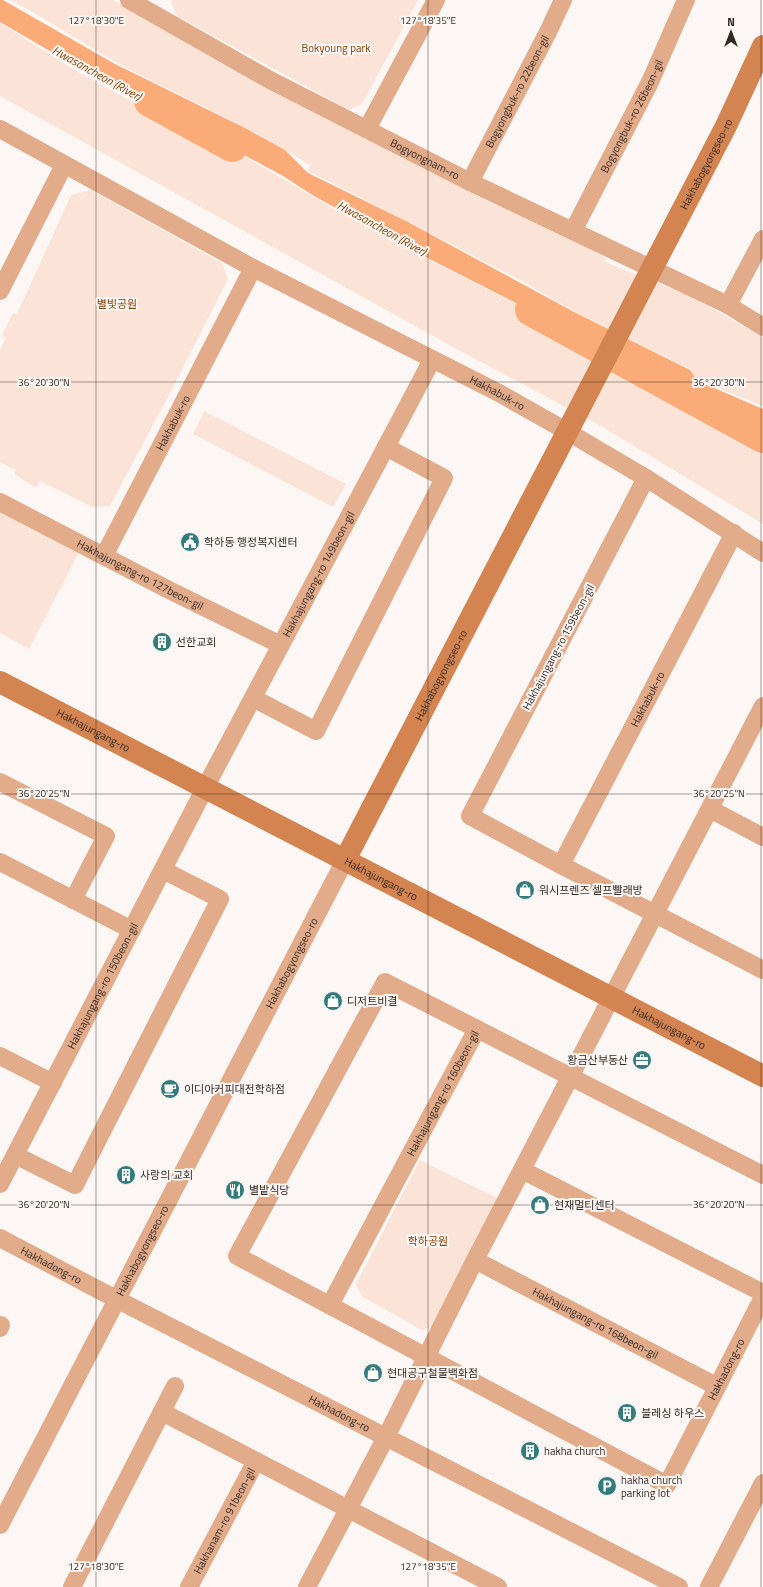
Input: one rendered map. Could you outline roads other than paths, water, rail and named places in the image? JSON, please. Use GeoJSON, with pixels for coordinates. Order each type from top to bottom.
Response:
{"type":"FeatureCollection","features":[{"type":"Feature","properties":{"kind":"street","name":"Bogyongnam-ro"},"geometry":{"type":"LineString","coordinates":[[129,0],[148,5],[270,80],[470,182],[574,231],[648,274],[728,305],[763,327]]}},
{"type":"Feature","properties":{"kind":"street"},"geometry":{"type":"LineString","coordinates":[[367,129],[436,0]]}},
{"type":"Feature","properties":{"kind":"street","name":"Bogyongbuk-ro 22beon-gil"},"geometry":{"type":"LineString","coordinates":[[470,182],[548,32],[563,0]]}},
{"type":"Feature","properties":{"kind":"street","name":"Bogyongbuk-ro 26beon-gil"},"geometry":{"type":"LineString","coordinates":[[574,231],[650,82],[686,0]]}},
{"type":"Feature","properties":{"kind":"street","name":"Hakhabogyongseo-ro"},"geometry":{"type":"LineString","coordinates":[[0,1525],[726,126],[763,46]]}},
{"type":"Feature","properties":{"kind":"street","name":"Hakhabuk-ro"},"geometry":{"type":"LineString","coordinates":[[0,129],[253,268],[498,393],[646,478],[763,553]]}},
{"type":"Feature","properties":{"kind":"street"},"geometry":{"type":"LineString","coordinates":[[0,291],[64,165]]}},
{"type":"Feature","properties":{"kind":"street"},"geometry":{"type":"LineString","coordinates":[[728,305],[763,239]]}},
{"type":"Feature","properties":{"kind":"street","name":"Hakhabuk-ro"},"geometry":{"type":"LineString","coordinates":[[104,556],[253,268]]}},
{"type":"Feature","properties":{"kind":"street","name":"Hakhajungang-ro 149beon-gil"},"geometry":{"type":"LineString","coordinates":[[205,788],[432,360]]}},
{"type":"Feature","properties":{"kind":"street"},"geometry":{"type":"LineString","coordinates":[[253,698],[316,731],[444,478],[386,447]]}},
{"type":"Feature","properties":{"kind":"street","name":"Hakhajungang-ro 159beon-gil"},"geometry":{"type":"LineString","coordinates":[[561,865],[470,816],[646,478]]}},
{"type":"Feature","properties":{"kind":"street","name":"Hakhajungang-ro 127beon-gil"},"geometry":{"type":"LineString","coordinates":[[0,502],[281,645]]}},
{"type":"Feature","properties":{"kind":"street","name":"Hakhabuk-ro"},"geometry":{"type":"LineString","coordinates":[[561,865],[734,533]]}},
{"type":"Feature","properties":{"kind":"street","name":"Hakhajungang-ro"},"geometry":{"type":"LineString","coordinates":[[0,682],[763,1076]]}},
{"type":"Feature","properties":{"kind":"street"},"geometry":{"type":"LineString","coordinates":[[307,1587],[386,1437],[475,1260],[763,706]]}},
{"type":"Feature","properties":{"kind":"street"},"geometry":{"type":"LineString","coordinates":[[0,782],[106,836],[73,900]]}},
{"type":"Feature","properties":{"kind":"street","name":"Hakhajungang-ro 150beon-gil"},"geometry":{"type":"LineString","coordinates":[[0,1184],[205,788]]}},
{"type":"Feature","properties":{"kind":"street"},"geometry":{"type":"LineString","coordinates":[[710,809],[763,837]]}},
{"type":"Feature","properties":{"kind":"street"},"geometry":{"type":"LineString","coordinates":[[0,862],[132,930]]}},
{"type":"Feature","properties":{"kind":"street"},"geometry":{"type":"LineString","coordinates":[[561,865],[763,970]]}},
{"type":"Feature","properties":{"kind":"street"},"geometry":{"type":"LineString","coordinates":[[15,1155],[75,1185],[220,900],[163,870]]}},
{"type":"Feature","properties":{"kind":"street","name":"Hakhajungang-ro 160beon-gil"},"geometry":{"type":"LineString","coordinates":[[384,982],[477,1029],[330,1305],[237,1256],[384,982]]}},
{"type":"Feature","properties":{"kind":"street"},"geometry":{"type":"LineString","coordinates":[[477,1029],[763,1175]]}},
{"type":"Feature","properties":{"kind":"street"},"geometry":{"type":"LineString","coordinates":[[0,1056],[53,1083]]}},
{"type":"Feature","properties":{"kind":"street"},"geometry":{"type":"LineString","coordinates":[[522,1170],[763,1293]]}},
{"type":"Feature","properties":{"kind":"street","name":"Hakhadong-ro"},"geometry":{"type":"LineString","coordinates":[[0,1238],[116,1299],[679,1587]]}},
{"type":"Feature","properties":{"kind":"street","name":"Hakhajungang-ro 168beon-gil"},"geometry":{"type":"LineString","coordinates":[[475,1260],[716,1386]]}},
{"type":"Feature","properties":{"kind":"street","name":"Hakhadong-ro"},"geometry":{"type":"LineString","coordinates":[[426,1357],[667,1485],[716,1386],[763,1297]]}},
{"type":"Feature","properties":{"kind":"street"},"geometry":{"type":"LineString","coordinates":[[330,1305],[426,1357]]}},
{"type":"Feature","properties":{"kind":"street"},"geometry":{"type":"LineString","coordinates":[[72,1587],[175,1386]]}},
{"type":"Feature","properties":{"kind":"street"},"geometry":{"type":"LineString","coordinates":[[162,1412],[256,1461]]}},
{"type":"Feature","properties":{"kind":"street","name":"Hakhanam-ro 91beon-gil"},"geometry":{"type":"LineString","coordinates":[[189,1587],[256,1461],[498,1587]]}},
{"type":"Feature","properties":{"kind":"street"},"geometry":{"type":"LineString","coordinates":[[709,1587],[763,1483]]}},
{"type":"Feature","properties":{"kind":"water"},"geometry":{"type":"Polygon","coordinates":[[[0,0],[3,0],[115,64],[245,128],[285,150],[308,173],[406,221],[574,312],[690,370],[698,381],[763,409],[763,437],[637,365],[408,248],[314,196],[283,176],[222,143],[190,123],[173,118],[120,92],[0,22],[0,0]]]}},
{"type":"Feature","properties":{"kind":"waterway","name":"Hwasancheon (River)"},"geometry":{"type":"LineString","coordinates":[[150,101],[232,146]]}},
{"type":"Feature","properties":{"kind":"waterway","name":"Hwasancheon (River)"},"geometry":{"type":"LineString","coordinates":[[531,310],[763,437]]}},
{"type":"Feature","properties":{"kind":"place","name":"학하동 행정복지센터"},"geometry":{"type":"Point","coordinates":[190,542]}},
{"type":"Feature","properties":{"kind":"place","name":"선한교회"},"geometry":{"type":"Point","coordinates":[162,642]}},
{"type":"Feature","properties":{"kind":"place","name":"워시프렌즈 셀프빨래방"},"geometry":{"type":"Point","coordinates":[525,890]}},
{"type":"Feature","properties":{"kind":"place","name":"디저트비결"},"geometry":{"type":"Point","coordinates":[333,1001]}},
{"type":"Feature","properties":{"kind":"place","name":"황금산부동산"},"geometry":{"type":"Point","coordinates":[642,1060]}},
{"type":"Feature","properties":{"kind":"place","name":"이디아커피대전학하점"},"geometry":{"type":"Point","coordinates":[170,1089]}},
{"type":"Feature","properties":{"kind":"place","name":"사랑의 교회"},"geometry":{"type":"Point","coordinates":[126,1175]}},
{"type":"Feature","properties":{"kind":"place","name":"별밭식당"},"geometry":{"type":"Point","coordinates":[235,1190]}},
{"type":"Feature","properties":{"kind":"place","name":"현재멀티센터"},"geometry":{"type":"Point","coordinates":[540,1205]}},
{"type":"Feature","properties":{"kind":"place","name":"현대공구철물백화점"},"geometry":{"type":"Point","coordinates":[373,1373]}},
{"type":"Feature","properties":{"kind":"place","name":"블레싱 하우스"},"geometry":{"type":"Point","coordinates":[627,1413]}},
{"type":"Feature","properties":{"kind":"place","name":"hakha church"},"geometry":{"type":"Point","coordinates":[530,1451]}},
{"type":"Feature","properties":{"kind":"place","name":"hakha church parking lot"},"geometry":{"type":"Point","coordinates":[607,1486]}},
{"type":"Feature","properties":{"kind":"park label","name":"Bokyoung park"},"geometry":{"type":"Point","coordinates":[336,48]}},
{"type":"Feature","properties":{"kind":"park label","name":"별빛공원"},"geometry":{"type":"Point","coordinates":[117,304]}},
{"type":"Feature","properties":{"kind":"park label","name":"학하공원"},"geometry":{"type":"Point","coordinates":[428,1241]}}]}
